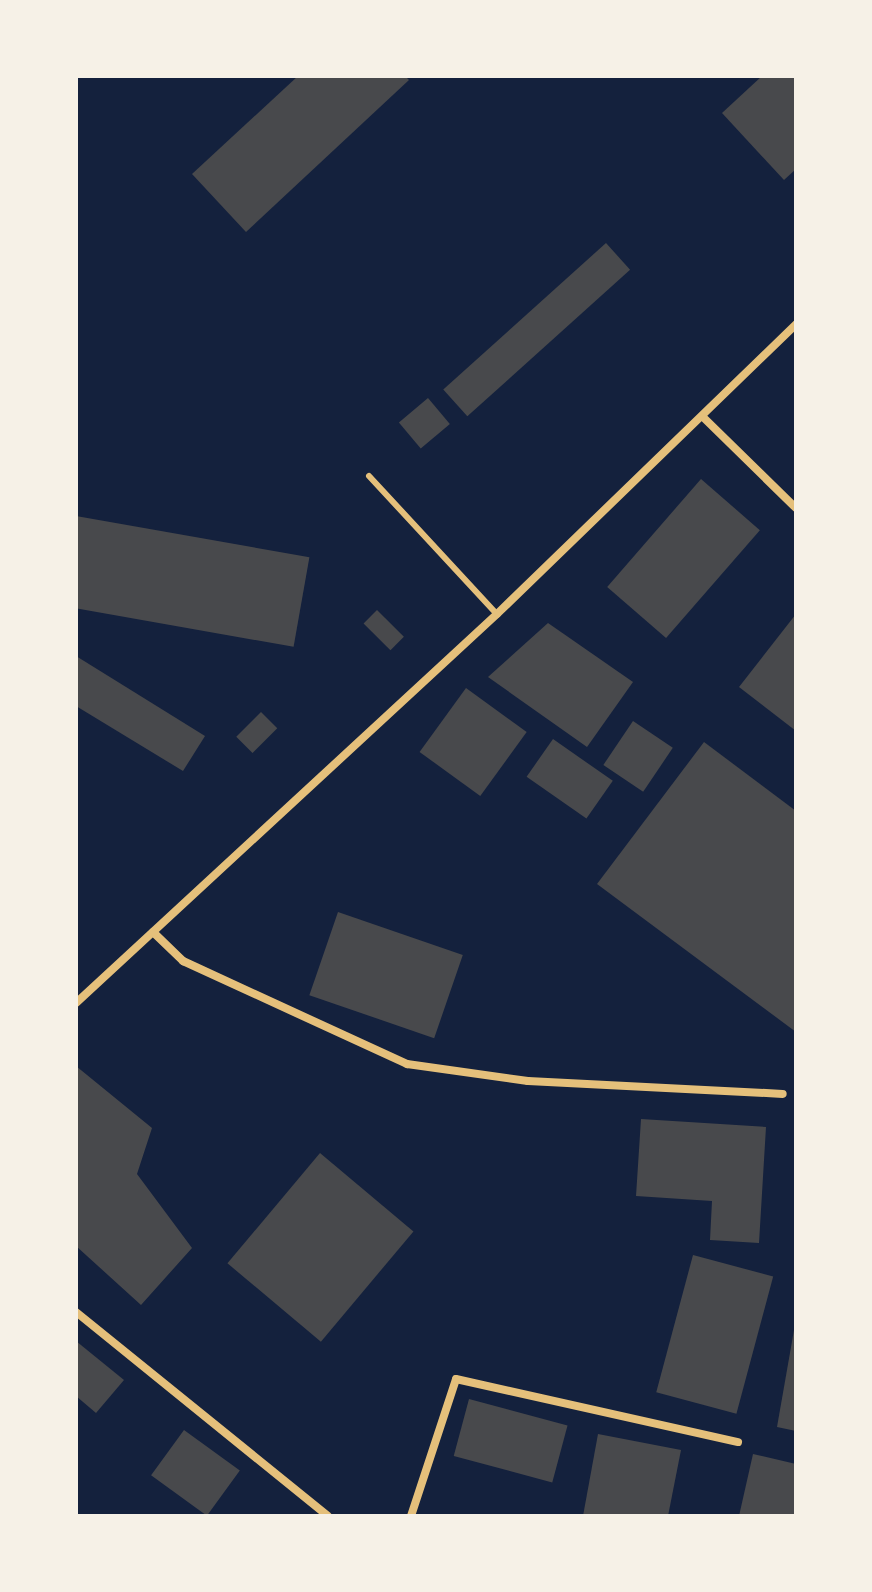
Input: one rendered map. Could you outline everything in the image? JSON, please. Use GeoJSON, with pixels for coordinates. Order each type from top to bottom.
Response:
{"type":"FeatureCollection","features":[{"type":"Feature","properties":{"kind":"street"},"geometry":{"type":"LineString","coordinates":[[76,1003],[497,614],[704,418],[796,324]]}},
{"type":"Feature","properties":{"kind":"street"},"geometry":{"type":"LineString","coordinates":[[704,418],[796,508]]}},
{"type":"Feature","properties":{"kind":"street"},"geometry":{"type":"LineString","coordinates":[[153,932],[183,961],[407,1064],[528,1081],[783,1094]]}},
{"type":"Feature","properties":{"kind":"street"},"geometry":{"type":"LineString","coordinates":[[76,1312],[328,1516]]}},
{"type":"Feature","properties":{"kind":"street"},"geometry":{"type":"LineString","coordinates":[[411,1516],[456,1379],[738,1442]]}},
{"type":"Feature","properties":{"kind":"lane"},"geometry":{"type":"LineString","coordinates":[[369,476],[497,614]]}},
{"type":"Feature","properties":{"kind":"building"},"geometry":{"type":"Polygon","coordinates":[[[298,76],[405,76],[409,80],[246,232],[192,174],[298,76]]]}},
{"type":"Feature","properties":{"kind":"building"},"geometry":{"type":"Polygon","coordinates":[[[762,76],[796,76],[796,169],[784,180],[722,113],[762,76]]]}},
{"type":"Feature","properties":{"kind":"building"},"geometry":{"type":"Polygon","coordinates":[[[606,243],[630,270],[467,416],[443,390],[606,243]]]}},
{"type":"Feature","properties":{"kind":"building"},"geometry":{"type":"Polygon","coordinates":[[[428,398],[450,424],[421,448],[399,422],[428,398]]]}},
{"type":"Feature","properties":{"kind":"building"},"geometry":{"type":"Polygon","coordinates":[[[701,479],[760,530],[666,638],[607,587],[701,479]]]}},
{"type":"Feature","properties":{"kind":"building"},"geometry":{"type":"Polygon","coordinates":[[[76,516],[309,557],[294,647],[76,608],[76,516]]]}},
{"type":"Feature","properties":{"kind":"building"},"geometry":{"type":"Polygon","coordinates":[[[377,610],[404,637],[390,650],[364,623],[377,610]]]}},
{"type":"Feature","properties":{"kind":"building"},"geometry":{"type":"Polygon","coordinates":[[[796,614],[796,731],[739,687],[796,614]]]}},
{"type":"Feature","properties":{"kind":"building"},"geometry":{"type":"Polygon","coordinates":[[[548,623],[633,682],[587,747],[488,677],[548,623]]]}},
{"type":"Feature","properties":{"kind":"building"},"geometry":{"type":"Polygon","coordinates":[[[76,656],[205,736],[183,771],[76,706],[76,656]]]}},
{"type":"Feature","properties":{"kind":"building"},"geometry":{"type":"Polygon","coordinates":[[[466,688],[527,732],[480,796],[420,752],[466,688]]]}},
{"type":"Feature","properties":{"kind":"building"},"geometry":{"type":"Polygon","coordinates":[[[261,712],[277,728],[253,753],[236,737],[261,712]]]}},
{"type":"Feature","properties":{"kind":"building"},"geometry":{"type":"Polygon","coordinates":[[[633,721],[673,748],[643,792],[603,765],[633,721]]]}},
{"type":"Feature","properties":{"kind":"building"},"geometry":{"type":"Polygon","coordinates":[[[553,739],[613,781],[586,819],[527,777],[553,739]]]}},
{"type":"Feature","properties":{"kind":"building"},"geometry":{"type":"Polygon","coordinates":[[[704,742],[796,811],[796,1032],[597,884],[704,742]]]}},
{"type":"Feature","properties":{"kind":"building"},"geometry":{"type":"Polygon","coordinates":[[[338,912],[463,955],[434,1038],[309,995],[338,912]]]}},
{"type":"Feature","properties":{"kind":"building"},"geometry":{"type":"Polygon","coordinates":[[[76,1066],[152,1128],[137,1174],[192,1248],[141,1305],[76,1246],[76,1066]]]}},
{"type":"Feature","properties":{"kind":"building"},"geometry":{"type":"Polygon","coordinates":[[[641,1119],[766,1127],[759,1243],[710,1240],[712,1201],[636,1196],[641,1119]]]}},
{"type":"Feature","properties":{"kind":"building"},"geometry":{"type":"Polygon","coordinates":[[[320,1153],[413,1231],[321,1342],[227,1263],[320,1153]]]}},
{"type":"Feature","properties":{"kind":"building"},"geometry":{"type":"Polygon","coordinates":[[[693,1255],[773,1276],[736,1414],[656,1392],[693,1255]]]}},
{"type":"Feature","properties":{"kind":"building"},"geometry":{"type":"Polygon","coordinates":[[[796,1330],[796,1431],[777,1427],[796,1330]]]}},
{"type":"Feature","properties":{"kind":"building"},"geometry":{"type":"Polygon","coordinates":[[[76,1341],[124,1380],[96,1413],[76,1396],[76,1341]]]}},
{"type":"Feature","properties":{"kind":"building"},"geometry":{"type":"Polygon","coordinates":[[[469,1399],[568,1425],[552,1482],[454,1456],[469,1399]]]}},
{"type":"Feature","properties":{"kind":"building"},"geometry":{"type":"Polygon","coordinates":[[[184,1430],[240,1471],[207,1516],[151,1475],[184,1430]]]}},
{"type":"Feature","properties":{"kind":"building"},"geometry":{"type":"Polygon","coordinates":[[[598,1434],[681,1450],[668,1516],[583,1516],[598,1434]]]}},
{"type":"Feature","properties":{"kind":"building"},"geometry":{"type":"Polygon","coordinates":[[[753,1454],[796,1464],[796,1516],[739,1516],[753,1454]]]}}]}
